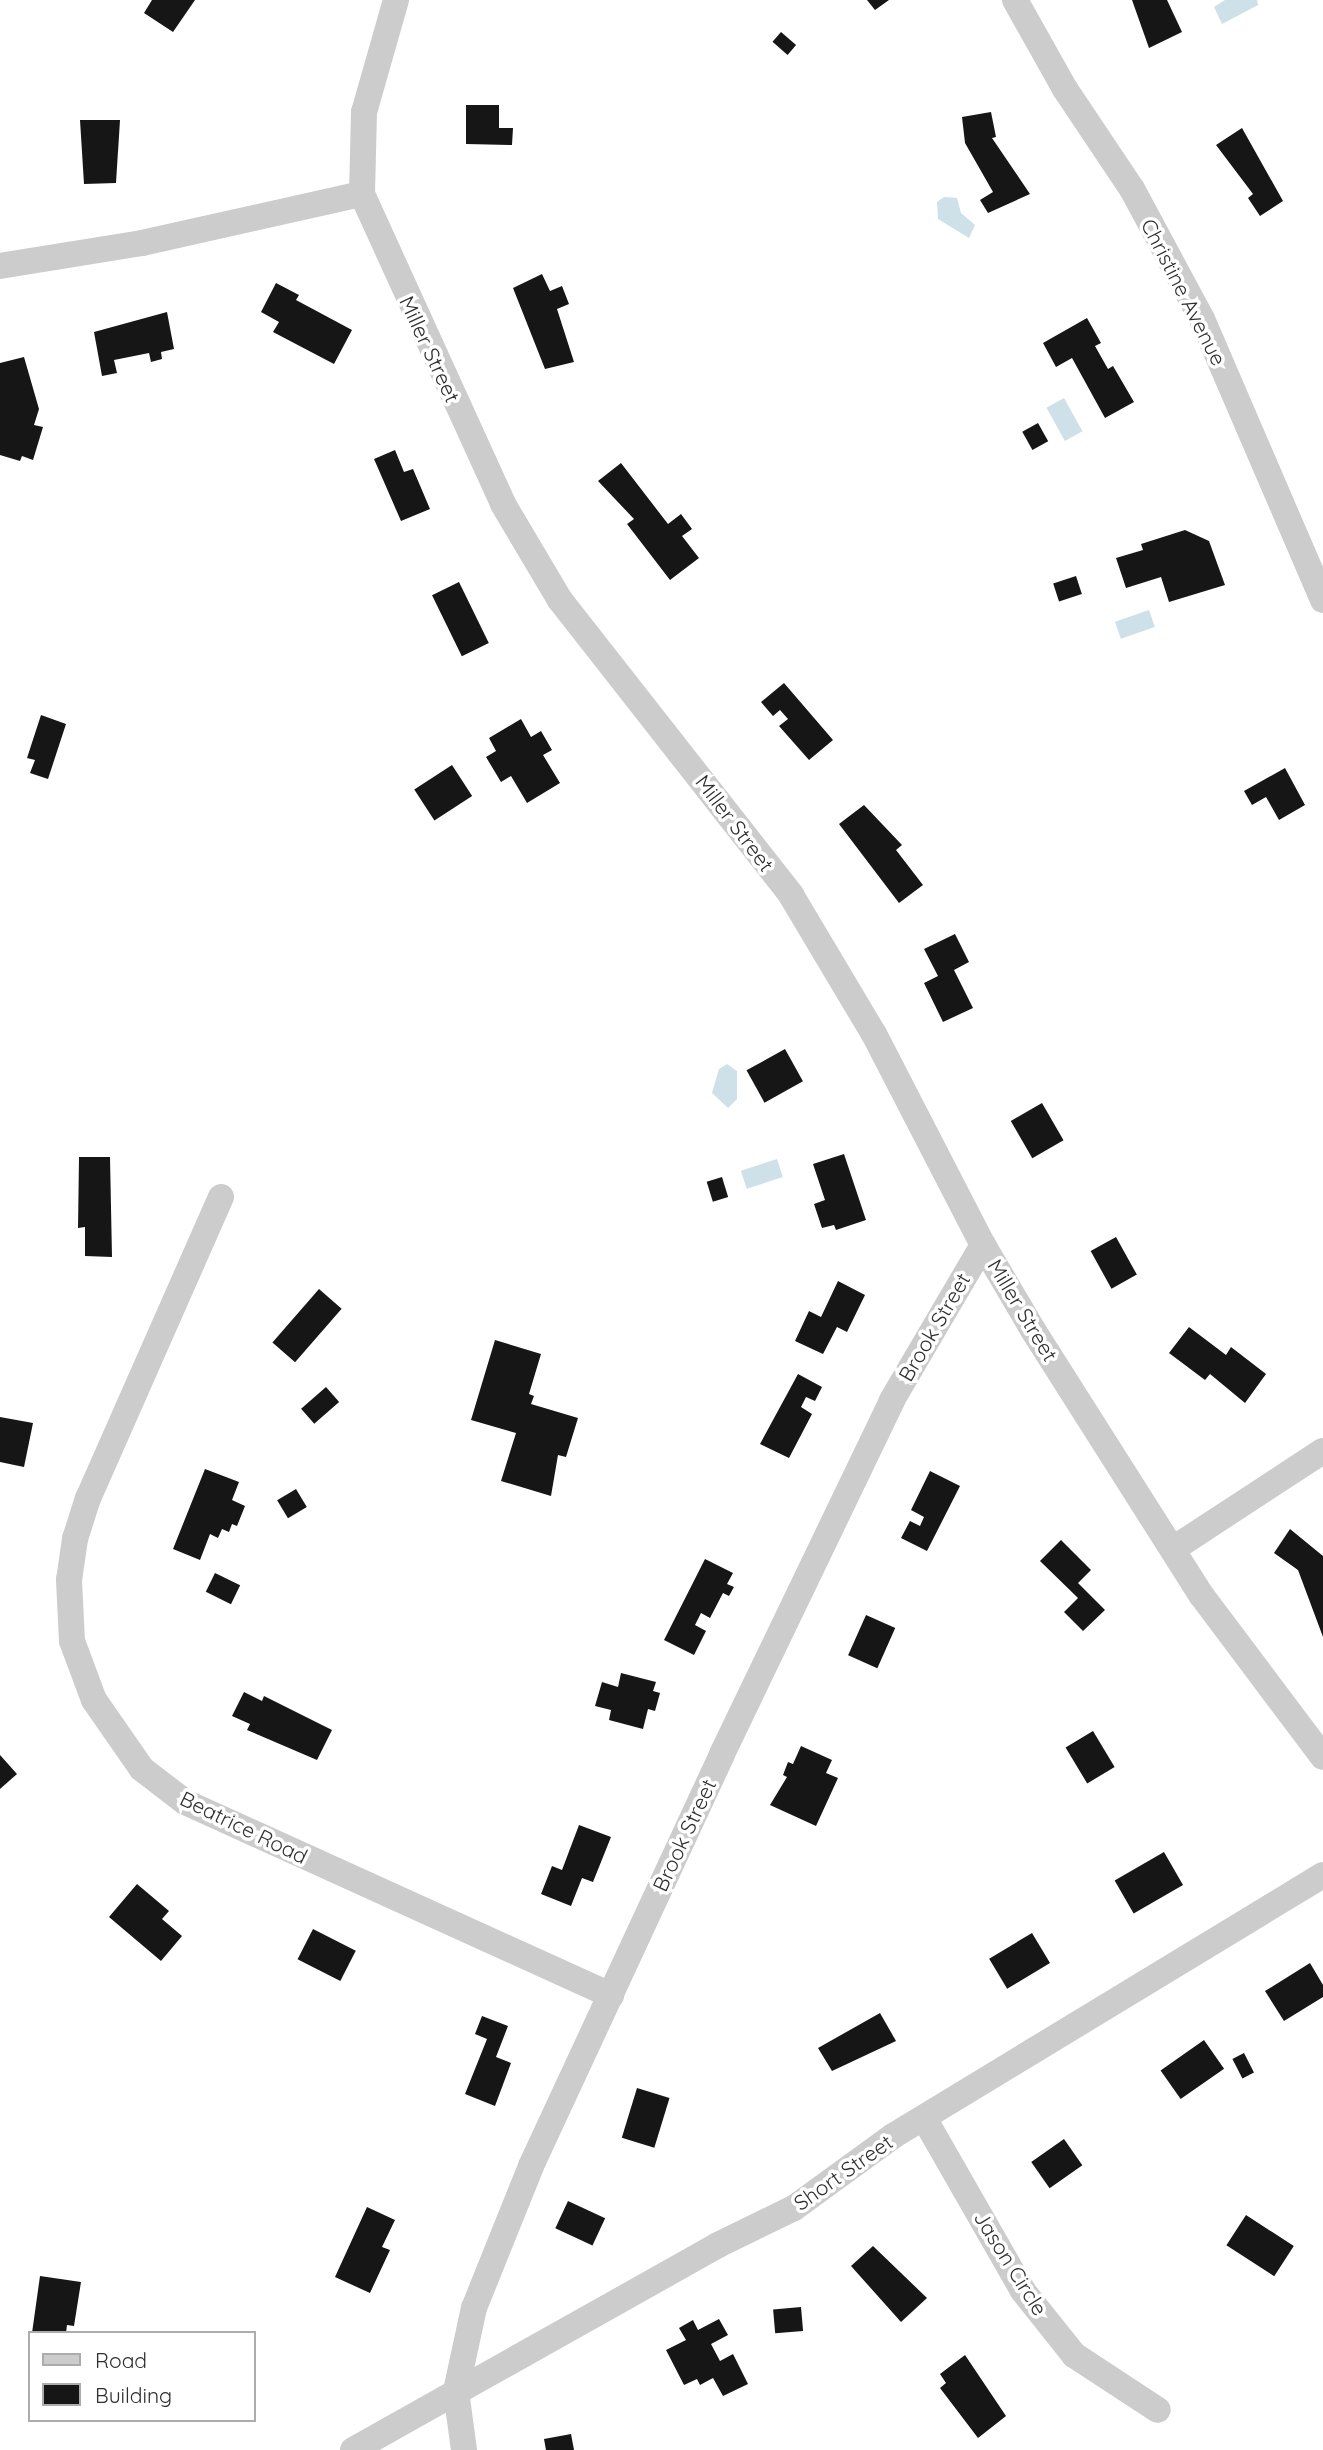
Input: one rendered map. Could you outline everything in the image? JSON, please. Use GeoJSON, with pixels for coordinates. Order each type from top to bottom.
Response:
{"type":"FeatureCollection","features":[{"type":"Feature","properties":{"kind":"street"},"geometry":{"type":"LineString","coordinates":[[0,266],[190,233],[362,194],[364,112],[396,0]]}},
{"type":"Feature","properties":{"kind":"street","name":"Christine Avenue"},"geometry":{"type":"LineString","coordinates":[[1015,0],[1065,89],[1132,189],[1202,319],[1323,600]]}},
{"type":"Feature","properties":{"kind":"street","name":"Miller Street"},"geometry":{"type":"LineString","coordinates":[[362,194],[477,456],[530,553],[596,647],[791,895],[874,1034],[983,1245],[1202,1596],[1323,1757]]}},
{"type":"Feature","properties":{"kind":"street","name":"Beatrice Road"},"geometry":{"type":"LineString","coordinates":[[221,1197],[88,1498],[75,1539],[69,1580],[72,1641],[94,1700],[142,1769],[186,1802],[611,1995]]}},
{"type":"Feature","properties":{"kind":"street","name":"Brook Street"},"geometry":{"type":"LineString","coordinates":[[464,2450],[456,2391],[474,2308],[531,2166],[892,1401],[983,1245]]}},
{"type":"Feature","properties":{"kind":"street"},"geometry":{"type":"LineString","coordinates":[[1173,1549],[1323,1451]]}},
{"type":"Feature","properties":{"kind":"street","name":"Short Street"},"geometry":{"type":"LineString","coordinates":[[353,2450],[718,2245],[793,2208],[924,2118],[1323,1875]]}},
{"type":"Feature","properties":{"kind":"street","name":"Jason Circle"},"geometry":{"type":"LineString","coordinates":[[924,2118],[1023,2291],[1074,2355],[1158,2410]]}},
{"type":"Feature","properties":{"kind":"shaded area"},"geometry":{"type":"Polygon","coordinates":[[[1225,0],[1257,0],[1258,5],[1222,24],[1214,7],[1225,0]]]}},
{"type":"Feature","properties":{"kind":"shaded area"},"geometry":{"type":"Polygon","coordinates":[[[944,197],[957,198],[961,213],[975,225],[969,238],[938,219],[937,202],[944,197]]]}},
{"type":"Feature","properties":{"kind":"shaded area"},"geometry":{"type":"Polygon","coordinates":[[[1064,398],[1082,431],[1065,441],[1047,408],[1064,398]]]}},
{"type":"Feature","properties":{"kind":"shaded area"},"geometry":{"type":"Polygon","coordinates":[[[1149,610],[1155,627],[1121,639],[1115,622],[1149,610]]]}},
{"type":"Feature","properties":{"kind":"shaded area"},"geometry":{"type":"Polygon","coordinates":[[[727,1064],[737,1071],[737,1099],[728,1108],[712,1093],[719,1069],[727,1064]]]}},
{"type":"Feature","properties":{"kind":"shaded area"},"geometry":{"type":"Polygon","coordinates":[[[777,1159],[783,1177],[747,1189],[741,1171],[777,1159]]]}},
{"type":"Feature","properties":{"kind":"building"},"geometry":{"type":"Polygon","coordinates":[[[152,0],[195,0],[173,32],[144,13],[152,0]]]}},
{"type":"Feature","properties":{"kind":"building"},"geometry":{"type":"Polygon","coordinates":[[[867,0],[889,0],[875,10],[867,0]]]}},
{"type":"Feature","properties":{"kind":"building"},"geometry":{"type":"Polygon","coordinates":[[[1132,0],[1167,0],[1182,32],[1149,48],[1132,0]]]}},
{"type":"Feature","properties":{"kind":"building"},"geometry":{"type":"Polygon","coordinates":[[[781,32],[796,45],[788,55],[772,42],[781,32]]]}},
{"type":"Feature","properties":{"kind":"building"},"geometry":{"type":"Polygon","coordinates":[[[466,105],[499,105],[499,128],[513,128],[512,145],[466,144],[466,105]]]}},
{"type":"Feature","properties":{"kind":"building"},"geometry":{"type":"Polygon","coordinates":[[[991,112],[996,137],[992,138],[1030,194],[988,213],[980,200],[993,192],[965,143],[962,117],[991,112]]]}},
{"type":"Feature","properties":{"kind":"building"},"geometry":{"type":"Polygon","coordinates":[[[80,120],[120,120],[116,183],[84,184],[80,120]]]}},
{"type":"Feature","properties":{"kind":"building"},"geometry":{"type":"Polygon","coordinates":[[[1242,128],[1283,201],[1260,216],[1248,198],[1253,194],[1216,145],[1242,128]]]}},
{"type":"Feature","properties":{"kind":"building"},"geometry":{"type":"Polygon","coordinates":[[[542,274],[550,291],[562,286],[569,304],[557,309],[574,362],[545,369],[513,288],[542,274]]]}},
{"type":"Feature","properties":{"kind":"building"},"geometry":{"type":"Polygon","coordinates":[[[276,283],[299,295],[296,300],[352,330],[334,364],[273,332],[279,322],[261,312],[276,283]]]}},
{"type":"Feature","properties":{"kind":"building"},"geometry":{"type":"Polygon","coordinates":[[[167,312],[174,349],[161,352],[162,359],[151,362],[149,353],[114,360],[117,373],[102,376],[94,332],[167,312]]]}},
{"type":"Feature","properties":{"kind":"building"},"geometry":{"type":"Polygon","coordinates":[[[1087,318],[1101,343],[1095,346],[1108,369],[1113,366],[1134,402],[1105,418],[1072,358],[1056,367],[1043,343],[1087,318]]]}},
{"type":"Feature","properties":{"kind":"building"},"geometry":{"type":"Polygon","coordinates":[[[24,357],[39,409],[34,425],[43,427],[33,460],[22,456],[20,461],[0,455],[0,363],[24,357]]]}},
{"type":"Feature","properties":{"kind":"building"},"geometry":{"type":"Polygon","coordinates":[[[1038,423],[1048,441],[1032,450],[1022,432],[1038,423]]]}},
{"type":"Feature","properties":{"kind":"building"},"geometry":{"type":"Polygon","coordinates":[[[395,450],[404,472],[413,469],[430,509],[401,521],[374,459],[395,450]]]}},
{"type":"Feature","properties":{"kind":"building"},"geometry":{"type":"Polygon","coordinates":[[[621,463],[668,524],[681,514],[692,529],[682,536],[699,558],[670,580],[627,524],[634,519],[598,481],[621,463]]]}},
{"type":"Feature","properties":{"kind":"building"},"geometry":{"type":"Polygon","coordinates":[[[1185,530],[1209,541],[1225,585],[1169,602],[1161,577],[1126,588],[1116,558],[1143,550],[1141,544],[1185,530]]]}},
{"type":"Feature","properties":{"kind":"building"},"geometry":{"type":"Polygon","coordinates":[[[1076,576],[1082,594],[1059,601],[1053,583],[1076,576]]]}},
{"type":"Feature","properties":{"kind":"building"},"geometry":{"type":"Polygon","coordinates":[[[459,582],[489,643],[462,656],[432,595],[459,582]]]}},
{"type":"Feature","properties":{"kind":"building"},"geometry":{"type":"Polygon","coordinates":[[[784,683],[833,740],[809,760],[779,726],[788,719],[780,710],[773,716],[761,702],[784,683]]]}},
{"type":"Feature","properties":{"kind":"building"},"geometry":{"type":"Polygon","coordinates":[[[41,715],[66,724],[48,779],[30,773],[35,760],[27,758],[41,715]]]}},
{"type":"Feature","properties":{"kind":"building"},"geometry":{"type":"Polygon","coordinates":[[[521,719],[531,737],[541,731],[552,750],[543,755],[560,783],[527,803],[511,776],[501,782],[486,757],[496,751],[489,738],[521,719]]]}},
{"type":"Feature","properties":{"kind":"building"},"geometry":{"type":"Polygon","coordinates":[[[452,765],[472,796],[434,821],[414,790],[452,765]]]}},
{"type":"Feature","properties":{"kind":"building"},"geometry":{"type":"Polygon","coordinates":[[[1285,768],[1305,805],[1279,820],[1266,797],[1252,805],[1244,791],[1285,768]]]}},
{"type":"Feature","properties":{"kind":"building"},"geometry":{"type":"Polygon","coordinates":[[[864,805],[902,845],[896,850],[923,885],[899,903],[839,824],[864,805]]]}},
{"type":"Feature","properties":{"kind":"building"},"geometry":{"type":"Polygon","coordinates":[[[955,934],[969,962],[954,970],[973,1008],[943,1022],[924,983],[938,976],[924,949],[955,934]]]}},
{"type":"Feature","properties":{"kind":"building"},"geometry":{"type":"Polygon","coordinates":[[[785,1049],[803,1081],[764,1103],[747,1070],[785,1049]]]}},
{"type":"Feature","properties":{"kind":"building"},"geometry":{"type":"Polygon","coordinates":[[[1042,1103],[1064,1140],[1032,1158],[1011,1121],[1042,1103]]]}},
{"type":"Feature","properties":{"kind":"building"},"geometry":{"type":"Polygon","coordinates":[[[844,1154],[866,1220],[836,1230],[834,1225],[822,1228],[814,1204],[825,1200],[813,1164],[844,1154]]]}},
{"type":"Feature","properties":{"kind":"building"},"geometry":{"type":"Polygon","coordinates":[[[79,1157],[110,1157],[112,1257],[85,1256],[85,1227],[78,1228],[79,1157]]]}},
{"type":"Feature","properties":{"kind":"building"},"geometry":{"type":"Polygon","coordinates":[[[722,1177],[728,1197],[713,1202],[707,1182],[722,1177]]]}},
{"type":"Feature","properties":{"kind":"building"},"geometry":{"type":"Polygon","coordinates":[[[1116,1237],[1137,1275],[1111,1289],[1091,1251],[1116,1237]]]}},
{"type":"Feature","properties":{"kind":"building"},"geometry":{"type":"Polygon","coordinates":[[[838,1281],[865,1295],[847,1332],[837,1327],[823,1354],[795,1341],[809,1311],[821,1317],[838,1281]]]}},
{"type":"Feature","properties":{"kind":"building"},"geometry":{"type":"Polygon","coordinates":[[[319,1289],[342,1309],[295,1362],[272,1343],[319,1289]]]}},
{"type":"Feature","properties":{"kind":"building"},"geometry":{"type":"Polygon","coordinates":[[[1189,1327],[1226,1355],[1231,1347],[1266,1374],[1245,1403],[1210,1374],[1205,1380],[1169,1353],[1189,1327]]]}},
{"type":"Feature","properties":{"kind":"building"},"geometry":{"type":"Polygon","coordinates":[[[495,1340],[541,1354],[529,1394],[534,1396],[531,1404],[578,1418],[566,1457],[558,1455],[551,1496],[501,1481],[516,1433],[471,1420],[495,1340]]]}},
{"type":"Feature","properties":{"kind":"building"},"geometry":{"type":"Polygon","coordinates":[[[798,1374],[822,1387],[815,1401],[806,1397],[801,1407],[812,1414],[789,1458],[760,1444],[798,1374]]]}},
{"type":"Feature","properties":{"kind":"building"},"geometry":{"type":"Polygon","coordinates":[[[326,1387],[339,1402],[314,1424],[301,1409],[326,1387]]]}},
{"type":"Feature","properties":{"kind":"building"},"geometry":{"type":"Polygon","coordinates":[[[0,1417],[33,1423],[24,1467],[0,1462],[0,1417]]]}},
{"type":"Feature","properties":{"kind":"building"},"geometry":{"type":"Polygon","coordinates":[[[205,1469],[239,1482],[232,1500],[245,1506],[237,1526],[232,1524],[229,1532],[222,1529],[218,1538],[210,1534],[200,1560],[173,1549],[205,1469]]]}},
{"type":"Feature","properties":{"kind":"building"},"geometry":{"type":"Polygon","coordinates":[[[930,1471],[960,1486],[927,1551],[901,1538],[910,1521],[920,1526],[924,1517],[911,1510],[930,1471]]]}},
{"type":"Feature","properties":{"kind":"building"},"geometry":{"type":"Polygon","coordinates":[[[296,1489],[307,1507],[288,1518],[277,1500],[296,1489]]]}},
{"type":"Feature","properties":{"kind":"building"},"geometry":{"type":"Polygon","coordinates":[[[1290,1529],[1323,1556],[1323,1637],[1298,1570],[1274,1553],[1290,1529]]]}},
{"type":"Feature","properties":{"kind":"building"},"geometry":{"type":"Polygon","coordinates":[[[1061,1540],[1091,1570],[1078,1583],[1105,1610],[1083,1631],[1064,1612],[1078,1598],[1040,1561],[1061,1540]]]}},
{"type":"Feature","properties":{"kind":"building"},"geometry":{"type":"Polygon","coordinates":[[[705,1559],[733,1573],[727,1584],[734,1587],[729,1596],[723,1593],[710,1618],[701,1613],[695,1625],[706,1631],[694,1655],[664,1640],[705,1559]]]}},
{"type":"Feature","properties":{"kind":"building"},"geometry":{"type":"Polygon","coordinates":[[[215,1573],[240,1585],[231,1604],[206,1592],[215,1573]]]}},
{"type":"Feature","properties":{"kind":"building"},"geometry":{"type":"Polygon","coordinates":[[[866,1615],[895,1628],[877,1668],[848,1655],[866,1615]]]}},
{"type":"Feature","properties":{"kind":"building"},"geometry":{"type":"Polygon","coordinates":[[[621,1673],[656,1682],[653,1691],[660,1693],[655,1711],[648,1709],[643,1729],[609,1720],[611,1710],[595,1706],[602,1682],[618,1687],[621,1673]]]}},
{"type":"Feature","properties":{"kind":"building"},"geometry":{"type":"Polygon","coordinates":[[[244,1692],[262,1701],[264,1696],[332,1730],[317,1760],[247,1730],[250,1724],[232,1716],[244,1692]]]}},
{"type":"Feature","properties":{"kind":"building"},"geometry":{"type":"Polygon","coordinates":[[[1093,1731],[1115,1767],[1087,1783],[1066,1747],[1093,1731]]]}},
{"type":"Feature","properties":{"kind":"building"},"geometry":{"type":"Polygon","coordinates":[[[801,1746],[832,1760],[826,1773],[838,1778],[816,1826],[770,1805],[787,1777],[783,1775],[788,1762],[793,1764],[801,1746]]]}},
{"type":"Feature","properties":{"kind":"building"},"geometry":{"type":"Polygon","coordinates":[[[0,1755],[17,1774],[0,1789],[0,1755]]]}},
{"type":"Feature","properties":{"kind":"building"},"geometry":{"type":"Polygon","coordinates":[[[579,1825],[611,1837],[593,1882],[582,1878],[571,1906],[541,1894],[552,1866],[562,1870],[579,1825]]]}},
{"type":"Feature","properties":{"kind":"building"},"geometry":{"type":"Polygon","coordinates":[[[1164,1852],[1183,1885],[1134,1913],[1115,1880],[1164,1852]]]}},
{"type":"Feature","properties":{"kind":"building"},"geometry":{"type":"Polygon","coordinates":[[[137,1884],[169,1911],[162,1919],[182,1936],[161,1961],[109,1917],[137,1884]]]}},
{"type":"Feature","properties":{"kind":"building"},"geometry":{"type":"Polygon","coordinates":[[[313,1929],[356,1951],[340,1981],[298,1959],[313,1929]]]}},
{"type":"Feature","properties":{"kind":"building"},"geometry":{"type":"Polygon","coordinates":[[[1032,1933],[1050,1963],[1007,1989],[989,1959],[1032,1933]]]}},
{"type":"Feature","properties":{"kind":"building"},"geometry":{"type":"Polygon","coordinates":[[[1310,1963],[1323,1985],[1323,1997],[1284,2021],[1265,1991],[1310,1963]]]}},
{"type":"Feature","properties":{"kind":"building"},"geometry":{"type":"Polygon","coordinates":[[[880,2013],[896,2041],[832,2071],[818,2048],[880,2013]]]}},
{"type":"Feature","properties":{"kind":"building"},"geometry":{"type":"Polygon","coordinates":[[[482,2016],[508,2026],[496,2057],[511,2063],[495,2106],[465,2094],[487,2039],[475,2034],[482,2016]]]}},
{"type":"Feature","properties":{"kind":"building"},"geometry":{"type":"Polygon","coordinates":[[[1204,2040],[1224,2069],[1181,2099],[1161,2070],[1204,2040]]]}},
{"type":"Feature","properties":{"kind":"building"},"geometry":{"type":"Polygon","coordinates":[[[1244,2053],[1254,2073],[1242,2079],[1232,2059],[1244,2053]]]}},
{"type":"Feature","properties":{"kind":"building"},"geometry":{"type":"Polygon","coordinates":[[[637,2088],[670,2098],[654,2148],[622,2138],[637,2088]]]}},
{"type":"Feature","properties":{"kind":"building"},"geometry":{"type":"Polygon","coordinates":[[[1064,2139],[1082,2165],[1050,2188],[1031,2162],[1064,2139]]]}},
{"type":"Feature","properties":{"kind":"building"},"geometry":{"type":"Polygon","coordinates":[[[568,2201],[605,2218],[592,2246],[555,2228],[568,2201]]]}},
{"type":"Feature","properties":{"kind":"building"},"geometry":{"type":"Polygon","coordinates":[[[367,2207],[395,2220],[382,2247],[390,2250],[370,2293],[335,2277],[367,2207]]]}},
{"type":"Feature","properties":{"kind":"building"},"geometry":{"type":"Polygon","coordinates":[[[1246,2215],[1294,2246],[1274,2276],[1226,2245],[1246,2215]]]}},
{"type":"Feature","properties":{"kind":"building"},"geometry":{"type":"Polygon","coordinates":[[[873,2246],[927,2298],[901,2322],[851,2266],[873,2246]]]}},
{"type":"Feature","properties":{"kind":"building"},"geometry":{"type":"Polygon","coordinates":[[[40,2276],[81,2282],[74,2326],[67,2325],[66,2331],[32,2331],[40,2276]]]}},
{"type":"Feature","properties":{"kind":"building"},"geometry":{"type":"Polygon","coordinates":[[[801,2307],[803,2331],[775,2333],[773,2309],[801,2307]]]}},
{"type":"Feature","properties":{"kind":"building"},"geometry":{"type":"Polygon","coordinates":[[[719,2319],[728,2335],[711,2344],[720,2361],[733,2354],[748,2384],[723,2396],[713,2378],[700,2385],[697,2379],[684,2385],[666,2350],[686,2340],[679,2328],[693,2320],[698,2330],[719,2319]]]}},
{"type":"Feature","properties":{"kind":"building"},"geometry":{"type":"Polygon","coordinates":[[[965,2355],[1006,2416],[978,2438],[940,2388],[946,2383],[940,2374],[965,2355]]]}},
{"type":"Feature","properties":{"kind":"building"},"geometry":{"type":"Polygon","coordinates":[[[571,2434],[574,2450],[546,2450],[544,2439],[571,2434]]]}}]}
